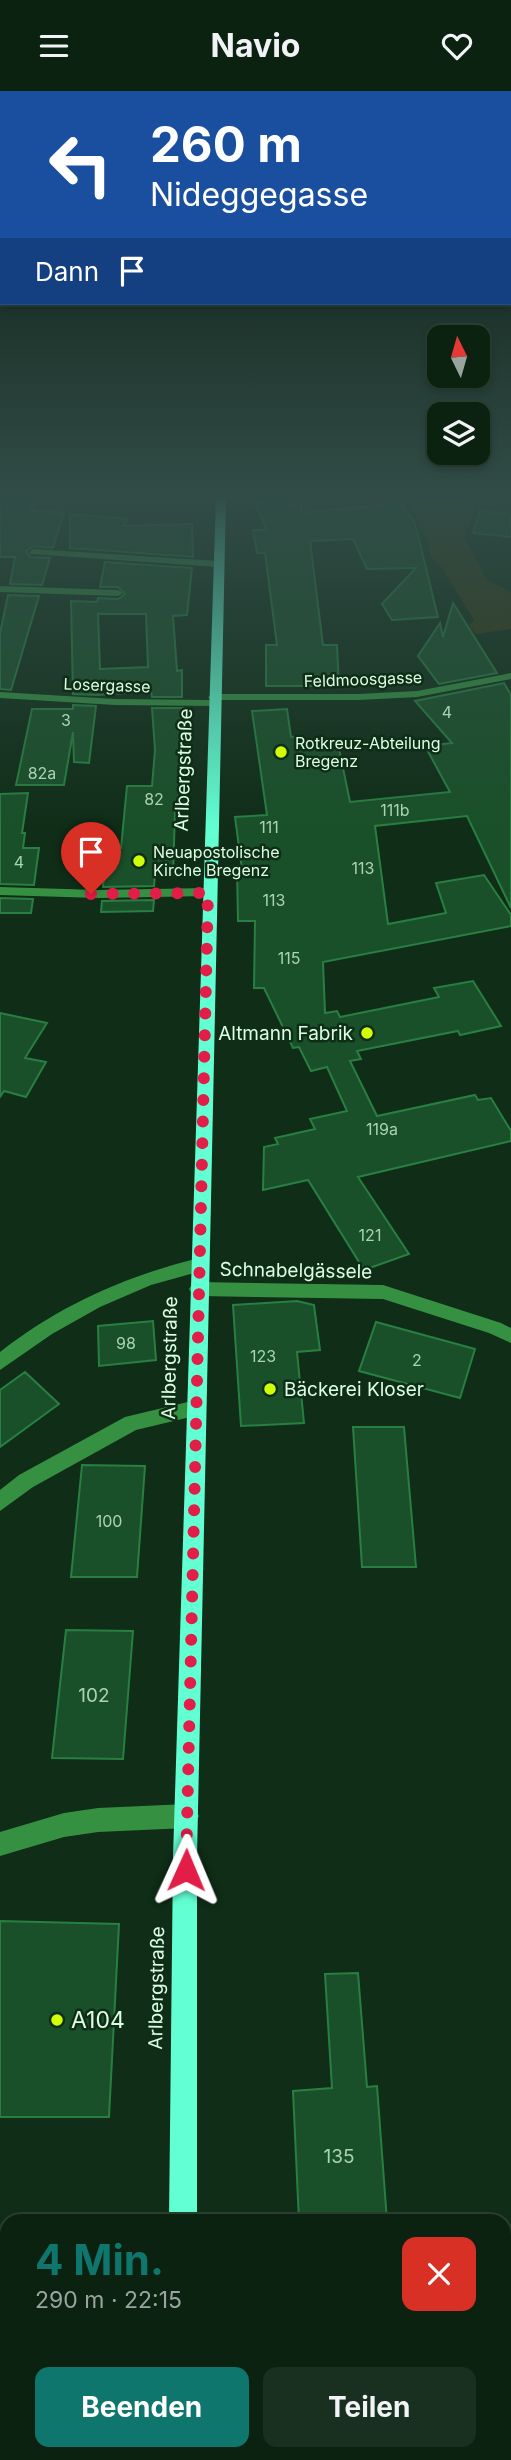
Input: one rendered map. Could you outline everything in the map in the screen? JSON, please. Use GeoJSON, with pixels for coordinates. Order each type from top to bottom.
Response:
{"type":"FeatureCollection","features":[{"type":"Feature","properties":{"kind":"main road","name":"Arlbergstraße"},"geometry":{"type":"LineString","coordinates":[[183,2214],[187,1816],[198,1289],[217,607]]}},
{"type":"Feature","properties":{"kind":"street","name":"Feldmoosgasse"},"geometry":{"type":"LineString","coordinates":[[214,700],[406,694],[447,690],[511,676]]}},
{"type":"Feature","properties":{"kind":"street","name":"Losergasse"},"geometry":{"type":"LineString","coordinates":[[0,695],[104,701],[214,700]]}},
{"type":"Feature","properties":{"kind":"street"},"geometry":{"type":"LineString","coordinates":[[0,891],[208,893]]}},
{"type":"Feature","properties":{"kind":"street"},"geometry":{"type":"LineString","coordinates":[[0,1361],[63,1318],[119,1288],[199,1265]]}},
{"type":"Feature","properties":{"kind":"street","name":"Schnabelgässele"},"geometry":{"type":"LineString","coordinates":[[198,1289],[383,1292],[495,1328],[511,1336]]}},
{"type":"Feature","properties":{"kind":"street"},"geometry":{"type":"LineString","coordinates":[[0,1502],[26,1481],[132,1423],[196,1408]]}},
{"type":"Feature","properties":{"kind":"street"},"geometry":{"type":"LineString","coordinates":[[0,1845],[64,1825],[98,1820],[187,1816]]}},
{"type":"Feature","properties":{"kind":"green space"},"geometry":{"type":"Polygon","coordinates":[[[466,607],[511,607],[511,629],[475,634],[469,625],[474,620],[466,607]]]}},
{"type":"Feature","properties":{"kind":"building"},"geometry":{"type":"Polygon","coordinates":[[[6,607],[36,607],[11,690],[0,689],[0,633],[6,607]]]}},
{"type":"Feature","properties":{"kind":"building"},"geometry":{"type":"Polygon","coordinates":[[[71,607],[188,607],[187,615],[173,616],[177,671],[182,670],[182,697],[152,697],[151,691],[73,694],[71,607]],[[98,614],[100,669],[148,667],[146,614],[98,614]]]}},
{"type":"Feature","properties":{"kind":"building"},"geometry":{"type":"Polygon","coordinates":[[[272,607],[318,607],[323,645],[337,645],[339,686],[266,686],[266,645],[277,645],[272,607]]]}},
{"type":"Feature","properties":{"kind":"building"},"geometry":{"type":"Polygon","coordinates":[[[384,607],[435,607],[438,617],[392,620],[384,607]]]}},
{"type":"Feature","properties":{"kind":"building"},"geometry":{"type":"Polygon","coordinates":[[[452,607],[455,607],[497,673],[439,684],[418,656],[440,623],[443,637],[452,607]]]}},
{"type":"Feature","properties":{"kind":"building"},"geometry":{"type":"Polygon","coordinates":[[[504,683],[511,695],[511,908],[467,816],[375,826],[388,924],[446,913],[436,883],[484,875],[511,915],[511,926],[323,962],[325,1013],[337,1011],[340,1017],[439,997],[434,988],[473,981],[501,1026],[460,1035],[458,1031],[357,1051],[361,1059],[350,1061],[377,1116],[475,1095],[478,1100],[491,1098],[511,1131],[511,1141],[358,1177],[409,1254],[364,1270],[308,1180],[263,1190],[264,1147],[278,1144],[275,1138],[315,1129],[310,1119],[347,1111],[327,1067],[311,1071],[299,1047],[293,1048],[264,988],[254,988],[255,921],[238,921],[237,870],[242,870],[235,817],[267,815],[252,711],[287,709],[291,737],[302,736],[303,740],[337,739],[350,802],[450,792],[425,746],[452,743],[415,701],[504,683]]]}},
{"type":"Feature","properties":{"kind":"building"},"geometry":{"type":"Polygon","coordinates":[[[73,705],[96,706],[89,763],[74,762],[73,732],[64,785],[16,785],[32,709],[73,709],[73,705]]]}},
{"type":"Feature","properties":{"kind":"building"},"geometry":{"type":"Polygon","coordinates":[[[152,708],[189,708],[188,775],[183,775],[181,812],[175,812],[173,875],[155,875],[154,886],[103,887],[106,848],[121,848],[127,786],[152,786],[155,750],[152,708]]]}},
{"type":"Feature","properties":{"kind":"building"},"geometry":{"type":"Polygon","coordinates":[[[28,793],[22,833],[25,833],[23,848],[39,848],[34,885],[0,884],[0,794],[28,793]]]}},
{"type":"Feature","properties":{"kind":"building"},"geometry":{"type":"Polygon","coordinates":[[[0,898],[33,899],[31,913],[0,913],[0,898]]]}},
{"type":"Feature","properties":{"kind":"building"},"geometry":{"type":"Polygon","coordinates":[[[154,900],[153,911],[101,912],[102,901],[154,900]]]}},
{"type":"Feature","properties":{"kind":"building"},"geometry":{"type":"Polygon","coordinates":[[[0,1013],[47,1023],[25,1058],[46,1062],[26,1097],[4,1091],[0,1097],[0,1013]]]}},
{"type":"Feature","properties":{"kind":"building"},"geometry":{"type":"Polygon","coordinates":[[[297,1301],[314,1305],[320,1350],[297,1352],[304,1423],[241,1426],[233,1305],[297,1301]]]}},
{"type":"Feature","properties":{"kind":"building"},"geometry":{"type":"Polygon","coordinates":[[[153,1321],[156,1360],[99,1366],[98,1326],[153,1321]]]}},
{"type":"Feature","properties":{"kind":"building"},"geometry":{"type":"Polygon","coordinates":[[[376,1322],[475,1349],[460,1398],[359,1371],[376,1322]]]}},
{"type":"Feature","properties":{"kind":"building"},"geometry":{"type":"Polygon","coordinates":[[[25,1372],[59,1404],[0,1447],[0,1390],[25,1372]]]}},
{"type":"Feature","properties":{"kind":"building"},"geometry":{"type":"Polygon","coordinates":[[[353,1427],[404,1427],[416,1567],[362,1567],[353,1427]]]}},
{"type":"Feature","properties":{"kind":"building"},"geometry":{"type":"Polygon","coordinates":[[[82,1465],[145,1466],[137,1577],[71,1577],[82,1465]]]}},
{"type":"Feature","properties":{"kind":"building"},"geometry":{"type":"Polygon","coordinates":[[[66,1630],[133,1631],[123,1759],[52,1758],[66,1630]]]}},
{"type":"Feature","properties":{"kind":"building","name":"A104"},"geometry":{"type":"Polygon","coordinates":[[[0,1921],[119,1924],[109,2117],[0,2117],[0,1921]]]}},
{"type":"Feature","properties":{"kind":"building"},"geometry":{"type":"Polygon","coordinates":[[[358,1973],[367,2087],[377,2086],[386,2214],[299,2214],[293,2091],[332,2088],[325,1974],[358,1973]]]}},
{"type":"Feature","properties":{"kind":"place","name":"Rotkreuz-Abteilung Bregenz"},"geometry":{"type":"Point","coordinates":[281,752]}},
{"type":"Feature","properties":{"kind":"place","name":"Neuapostolische Kirche Bregenz"},"geometry":{"type":"Point","coordinates":[139,861]}},
{"type":"Feature","properties":{"kind":"place","name":"Altmann Fabrik"},"geometry":{"type":"Point","coordinates":[367,1033]}},
{"type":"Feature","properties":{"kind":"place","name":"Bäckerei Kloser"},"geometry":{"type":"Point","coordinates":[270,1389]}},
{"type":"Feature","properties":{"kind":"place","name":"A104"},"geometry":{"type":"Point","coordinates":[57,2020]}},
{"type":"Feature","properties":{"kind":"route"},"geometry":{"type":"LineString","coordinates":[[91,894],[208,893],[186,1870]]}}]}
